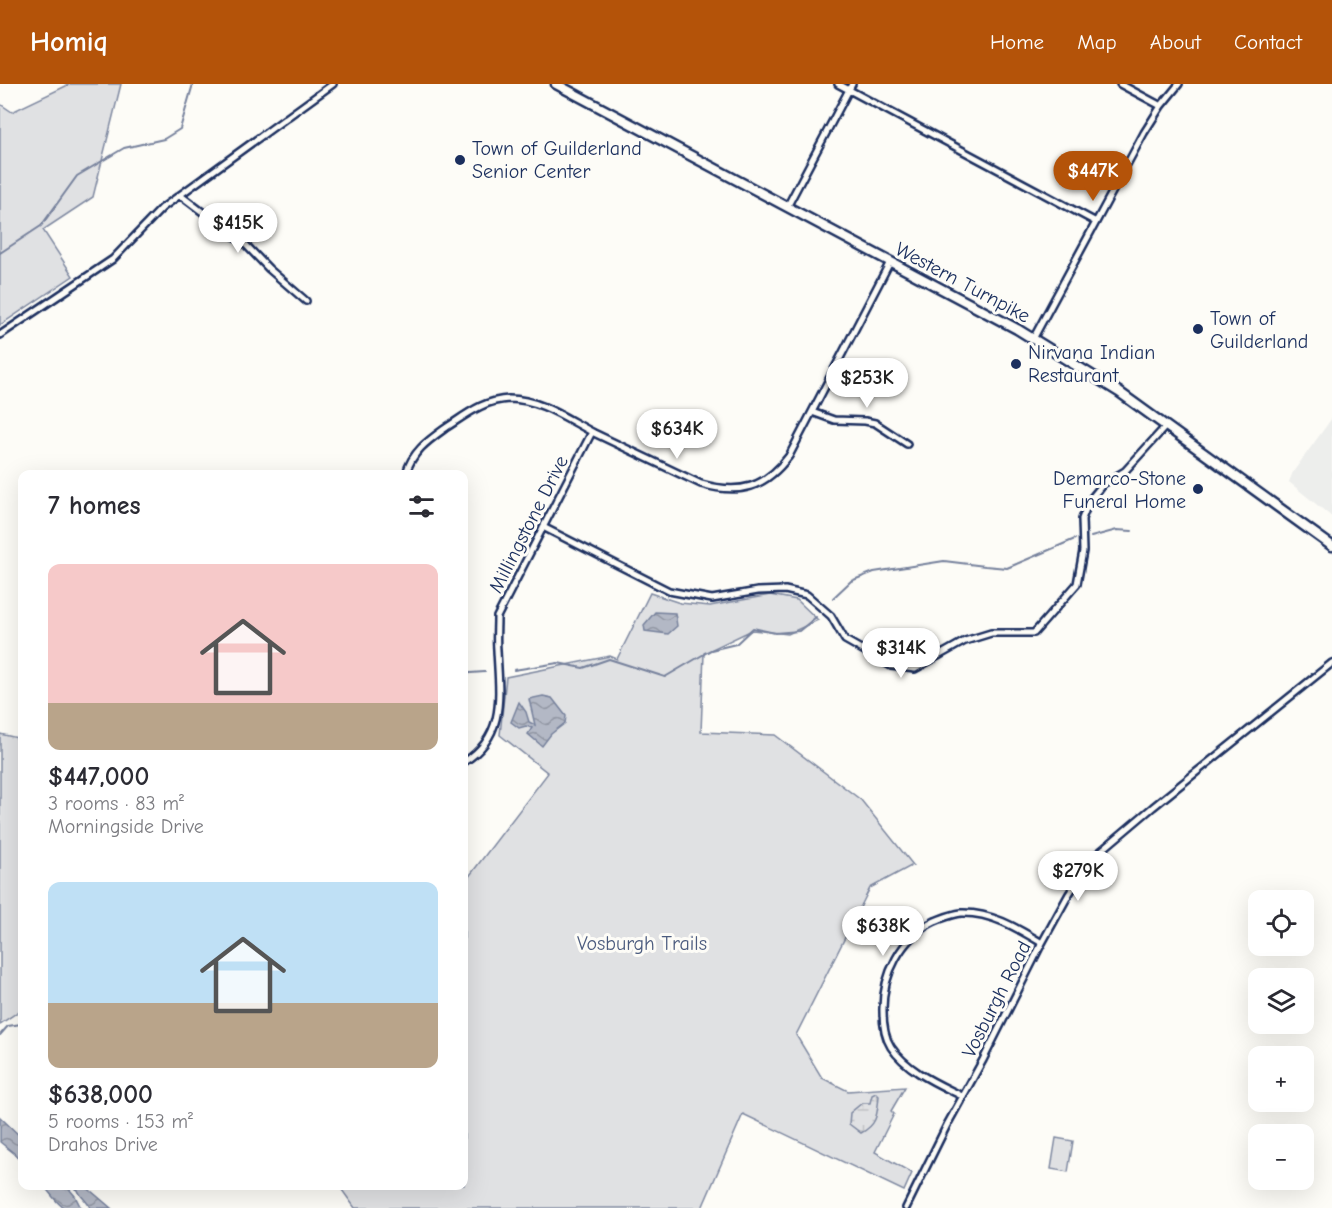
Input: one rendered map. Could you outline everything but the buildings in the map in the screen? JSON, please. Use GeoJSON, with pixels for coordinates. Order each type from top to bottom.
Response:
{"type":"FeatureCollection","features":[{"type":"Feature","properties":{"kind":"main road","name":"Western Turnpike"},"geometry":{"type":"LineString","coordinates":[[556,84],[1033,339],[1119,392],[1332,546]]}},
{"type":"Feature","properties":{"kind":"street"},"geometry":{"type":"LineString","coordinates":[[0,336],[113,259],[162,208],[333,84]]}},
{"type":"Feature","properties":{"kind":"street"},"geometry":{"type":"LineString","coordinates":[[838,84],[850,87],[1096,222]]}},
{"type":"Feature","properties":{"kind":"street"},"geometry":{"type":"LineString","coordinates":[[1120,84],[1161,105]]}},
{"type":"Feature","properties":{"kind":"street"},"geometry":{"type":"LineString","coordinates":[[1033,339],[1161,105],[1179,84]]}},
{"type":"Feature","properties":{"kind":"street"},"geometry":{"type":"LineString","coordinates":[[787,207],[850,87]]}},
{"type":"Feature","properties":{"kind":"street"},"geometry":{"type":"LineString","coordinates":[[180,195],[246,245],[306,301]]}},
{"type":"Feature","properties":{"kind":"street"},"geometry":{"type":"LineString","coordinates":[[408,470],[416,452],[426,442],[476,408],[492,401],[507,399],[531,402],[547,408],[592,432],[713,488],[744,489],[753,486],[781,467],[789,456],[890,262]]}},
{"type":"Feature","properties":{"kind":"street"},"geometry":{"type":"LineString","coordinates":[[812,412],[834,420],[875,423],[907,444]]}},
{"type":"Feature","properties":{"kind":"street"},"geometry":{"type":"LineString","coordinates":[[543,527],[669,591],[712,598],[758,591],[784,590],[807,595],[831,616],[845,640],[891,666],[915,669],[965,642],[991,633],[1034,633],[1077,584],[1083,551],[1082,519],[1089,501],[1103,484],[1125,471],[1166,426]]}},
{"type":"Feature","properties":{"kind":"street","name":"Millingstone Drive"},"geometry":{"type":"LineString","coordinates":[[468,760],[483,746],[495,726],[499,689],[496,646],[497,617],[592,432]]}},
{"type":"Feature","properties":{"kind":"street","name":"Vosburgh Road"},"geometry":{"type":"LineString","coordinates":[[906,1208],[1042,943],[1069,894],[1095,856],[1206,763],[1332,663]]}},
{"type":"Feature","properties":{"kind":"street"},"geometry":{"type":"LineString","coordinates":[[962,1096],[918,1073],[890,1046],[883,1024],[882,1000],[887,976],[897,956],[910,938],[926,925],[959,913],[996,918],[1042,943]]}},
{"type":"Feature","properties":{"kind":"shaded area"},"geometry":{"type":"Polygon","coordinates":[[[1332,418],[1332,517],[1289,482],[1293,472],[1332,418]]]}},
{"type":"Feature","properties":{"kind":"green space"},"geometry":{"type":"Polygon","coordinates":[[[70,84],[121,84],[93,197],[43,230],[73,276],[0,325],[0,104],[12,112],[70,84]]]}},
{"type":"Feature","properties":{"kind":"green space","name":"Vosburgh Trails"},"geometry":{"type":"Polygon","coordinates":[[[650,593],[680,603],[710,606],[770,595],[797,600],[818,620],[788,634],[752,630],[704,653],[701,732],[775,735],[861,800],[913,865],[870,888],[796,1035],[822,1078],[848,1091],[905,1087],[891,1111],[894,1114],[875,1152],[912,1173],[904,1191],[743,1114],[702,1208],[355,1208],[342,1190],[468,1190],[468,878],[548,773],[500,735],[506,677],[610,656],[617,659],[650,593]]]}},
{"type":"Feature","properties":{"kind":"green space"},"geometry":{"type":"Polygon","coordinates":[[[0,734],[18,738],[18,1012],[0,1024],[0,734]]]}},
{"type":"Feature","properties":{"kind":"green space"},"geometry":{"type":"Polygon","coordinates":[[[876,1093],[879,1096],[876,1118],[867,1130],[861,1133],[849,1124],[850,1113],[862,1103],[870,1103],[872,1095],[876,1093]]]}},
{"type":"Feature","properties":{"kind":"green space"},"geometry":{"type":"Polygon","coordinates":[[[1056,1138],[1073,1141],[1068,1172],[1051,1169],[1056,1138]]]}},
{"type":"Feature","properties":{"kind":"water"},"geometry":{"type":"Polygon","coordinates":[[[655,612],[675,613],[677,626],[668,634],[645,631],[644,625],[655,612]]]}},
{"type":"Feature","properties":{"kind":"water"},"geometry":{"type":"Polygon","coordinates":[[[543,696],[552,698],[566,716],[565,723],[551,734],[542,746],[528,734],[532,728],[526,726],[519,728],[511,722],[519,702],[529,722],[535,725],[529,699],[543,696]]]}},
{"type":"Feature","properties":{"kind":"water"},"geometry":{"type":"Polygon","coordinates":[[[0,1117],[18,1134],[18,1158],[0,1142],[0,1117]]]}},
{"type":"Feature","properties":{"kind":"water"},"geometry":{"type":"Polygon","coordinates":[[[47,1190],[70,1190],[81,1208],[65,1208],[47,1190]]]}},
{"type":"Feature","properties":{"kind":"water"},"geometry":{"type":"Polygon","coordinates":[[[78,1190],[90,1190],[111,1208],[90,1208],[78,1190]]]}},
{"type":"Feature","properties":{"kind":"waterway"},"geometry":{"type":"LineString","coordinates":[[0,253],[41,226],[77,176],[124,148],[164,139],[180,129],[193,84]]}},
{"type":"Feature","properties":{"kind":"waterway"},"geometry":{"type":"LineString","coordinates":[[1091,537],[1117,530],[1132,531]]}},
{"type":"Feature","properties":{"kind":"waterway"},"geometry":{"type":"LineString","coordinates":[[833,598],[851,581],[874,572],[944,561],[1007,568],[1075,539]]}},
{"type":"Feature","properties":{"kind":"waterway"},"geometry":{"type":"LineString","coordinates":[[514,670],[558,663],[583,668],[609,659],[665,677],[711,650],[736,644],[753,628],[775,633],[799,631],[816,617]]}},
{"type":"Feature","properties":{"kind":"waterway"},"geometry":{"type":"LineString","coordinates":[[468,674],[485,672]]}},
{"type":"Feature","properties":{"kind":"waterway"},"geometry":{"type":"LineString","coordinates":[[0,1035],[8,1026],[18,1024]]}},
{"type":"Feature","properties":{"kind":"place","name":"Town of Guilderland Senior Center"},"geometry":{"type":"Point","coordinates":[460,160]}},
{"type":"Feature","properties":{"kind":"place","name":"Town of Guilderland"},"geometry":{"type":"Point","coordinates":[1198,329]}},
{"type":"Feature","properties":{"kind":"place","name":"Nirvana Indian Restaurant"},"geometry":{"type":"Point","coordinates":[1016,364]}},
{"type":"Feature","properties":{"kind":"place","name":"Demarco-Stone Funeral Home"},"geometry":{"type":"Point","coordinates":[1198,489]}}]}
